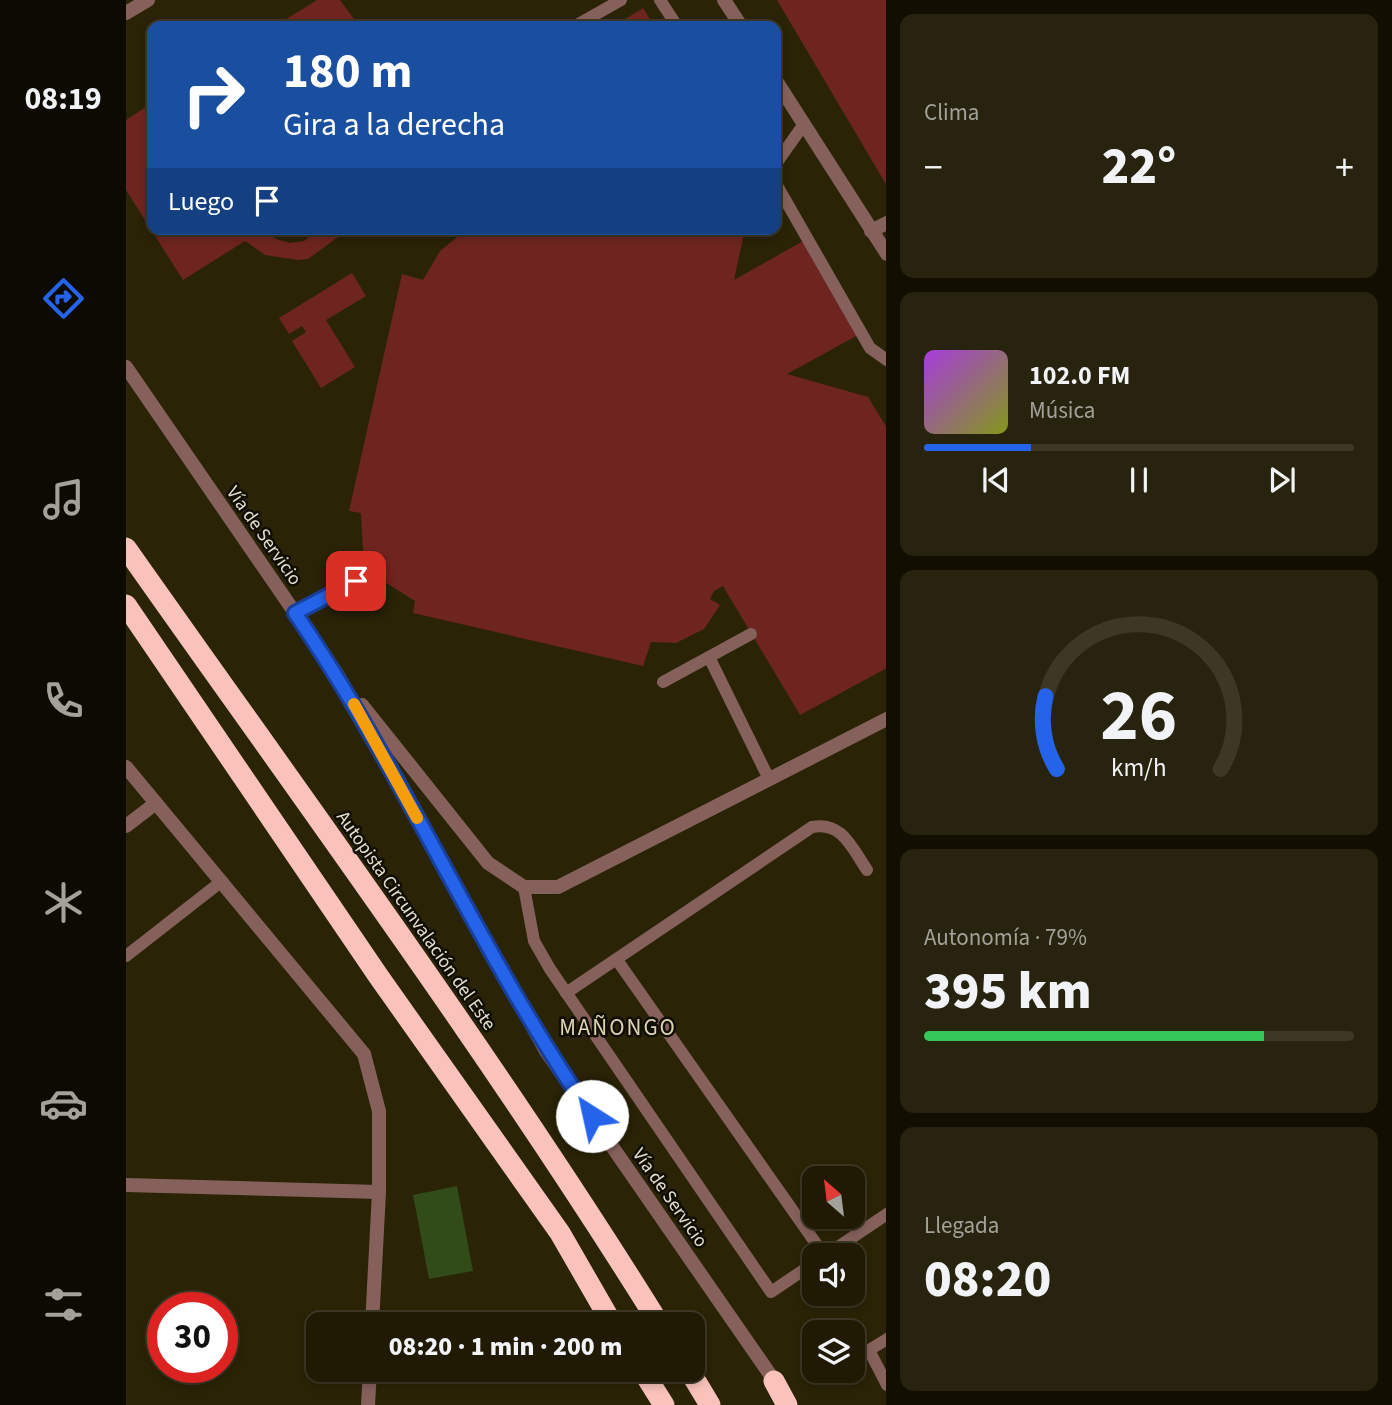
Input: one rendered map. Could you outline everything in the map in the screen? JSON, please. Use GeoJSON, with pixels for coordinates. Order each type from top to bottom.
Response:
{"type":"FeatureCollection","features":[{"type":"Feature","properties":{"kind":"highway","name":"Autopista Circunvalación del Este"},"geometry":{"type":"LineString","coordinates":[[126,548],[416,956],[603,1234],[652,1312]]}},
{"type":"Feature","properties":{"kind":"highway"},"geometry":{"type":"LineString","coordinates":[[126,605],[379,977],[560,1233],[605,1312]]}},
{"type":"Feature","properties":{"kind":"highway"},"geometry":{"type":"LineString","coordinates":[[774,1381],[788,1405]]}},
{"type":"Feature","properties":{"kind":"highway"},"geometry":{"type":"LineString","coordinates":[[637,1382],[648,1405]]}},
{"type":"Feature","properties":{"kind":"highway"},"geometry":{"type":"LineString","coordinates":[[650,1382],[664,1405]]}},
{"type":"Feature","properties":{"kind":"highway"},"geometry":{"type":"LineString","coordinates":[[696,1382],[710,1405]]}},
{"type":"Feature","properties":{"kind":"street"},"geometry":{"type":"LineString","coordinates":[[126,13],[148,0]]}},
{"type":"Feature","properties":{"kind":"street"},"geometry":{"type":"LineString","coordinates":[[724,0],[738,21]]}},
{"type":"Feature","properties":{"kind":"street"},"geometry":{"type":"LineString","coordinates":[[781,88],[886,254]]}},
{"type":"Feature","properties":{"kind":"street"},"geometry":{"type":"LineString","coordinates":[[871,231],[886,223]]}},
{"type":"Feature","properties":{"kind":"street","name":"Vía de Servicio"},"geometry":{"type":"LineString","coordinates":[[126,367],[337,674],[547,1051],[774,1381]]}},
{"type":"Feature","properties":{"kind":"street"},"geometry":{"type":"LineString","coordinates":[[337,674],[488,863],[524,887],[558,887],[886,719]]}},
{"type":"Feature","properties":{"kind":"street"},"geometry":{"type":"LineString","coordinates":[[126,767],[364,1054],[379,1111],[379,1192],[373,1312]]}},
{"type":"Feature","properties":{"kind":"street"},"geometry":{"type":"LineString","coordinates":[[126,826],[156,803]]}},
{"type":"Feature","properties":{"kind":"street"},"geometry":{"type":"LineString","coordinates":[[126,1185],[379,1192]]}},
{"type":"Feature","properties":{"kind":"street"},"geometry":{"type":"LineString","coordinates":[[368,1405],[369,1382]]}},
{"type":"Feature","properties":{"kind":"lane"},"geometry":{"type":"LineString","coordinates":[[584,21],[621,0]]}},
{"type":"Feature","properties":{"kind":"lane"},"geometry":{"type":"LineString","coordinates":[[660,0],[674,21]]}},
{"type":"Feature","properties":{"kind":"lane"},"geometry":{"type":"LineString","coordinates":[[781,157],[804,124]]}},
{"type":"Feature","properties":{"kind":"lane"},"geometry":{"type":"LineString","coordinates":[[781,192],[870,348],[886,360]]}},
{"type":"Feature","properties":{"kind":"lane"},"geometry":{"type":"LineString","coordinates":[[295,613],[356,581]]}},
{"type":"Feature","properties":{"kind":"lane"},"geometry":{"type":"LineString","coordinates":[[663,682],[751,634]]}},
{"type":"Feature","properties":{"kind":"lane"},"geometry":{"type":"LineString","coordinates":[[709,657],[769,779]]}},
{"type":"Feature","properties":{"kind":"lane"},"geometry":{"type":"LineString","coordinates":[[566,993],[812,827],[825,824],[838,828],[867,870]]}},
{"type":"Feature","properties":{"kind":"lane"},"geometry":{"type":"LineString","coordinates":[[126,956],[222,881]]}},
{"type":"Feature","properties":{"kind":"lane"},"geometry":{"type":"LineString","coordinates":[[524,887],[534,941],[566,993],[771,1292],[802,1271]]}},
{"type":"Feature","properties":{"kind":"lane"},"geometry":{"type":"LineString","coordinates":[[617,960],[817,1243]]}},
{"type":"Feature","properties":{"kind":"lane"},"geometry":{"type":"LineString","coordinates":[[843,1243],[886,1214]]}},
{"type":"Feature","properties":{"kind":"lane"},"geometry":{"type":"LineString","coordinates":[[886,1339],[869,1350],[886,1385]]}},
{"type":"Feature","properties":{"kind":"green space"},"geometry":{"type":"Polygon","coordinates":[[[457,1186],[473,1271],[429,1279],[413,1195],[457,1186]]]}},
{"type":"Feature","properties":{"kind":"building"},"geometry":{"type":"Polygon","coordinates":[[[317,0],[340,0],[355,21],[283,21],[317,0]]]}},
{"type":"Feature","properties":{"kind":"building"},"geometry":{"type":"Polygon","coordinates":[[[777,0],[886,0],[886,184],[777,0]]]}},
{"type":"Feature","properties":{"kind":"building"},"geometry":{"type":"Polygon","coordinates":[[[643,8],[651,21],[622,21],[643,8]]]}},
{"type":"Feature","properties":{"kind":"building"},"geometry":{"type":"Polygon","coordinates":[[[147,106],[147,223],[126,190],[126,120],[147,106]]]}},
{"type":"Feature","properties":{"kind":"building"},"geometry":{"type":"Polygon","coordinates":[[[154,235],[271,235],[290,243],[304,241],[312,235],[341,235],[308,259],[298,260],[265,255],[245,241],[183,280],[154,235]]]}},
{"type":"Feature","properties":{"kind":"building"},"geometry":{"type":"Polygon","coordinates":[[[460,235],[744,235],[734,280],[803,241],[858,335],[787,374],[868,397],[886,426],[886,669],[800,715],[723,586],[714,591],[710,599],[720,605],[704,629],[676,643],[651,642],[643,666],[413,613],[415,601],[380,579],[363,551],[361,513],[349,511],[402,274],[423,280],[440,251],[460,235]]]}},
{"type":"Feature","properties":{"kind":"building"},"geometry":{"type":"Polygon","coordinates":[[[352,273],[366,296],[326,320],[355,367],[321,388],[292,341],[306,332],[302,326],[289,334],[279,318],[352,273]]]}},
{"type":"Feature","properties":{"kind":"slow traffic"},"geometry":{"type":"LineString","coordinates":[[354,704],[417,818]]}},
{"type":"Feature","properties":{"kind":"district","name":"MAÑONGO"},"geometry":{"type":"Point","coordinates":[618,1027]}},
{"type":"Feature","properties":{"kind":"route"},"geometry":{"type":"LineString","coordinates":[[356,581],[295,613],[337,674],[547,1051],[592,1116]]}}]}
